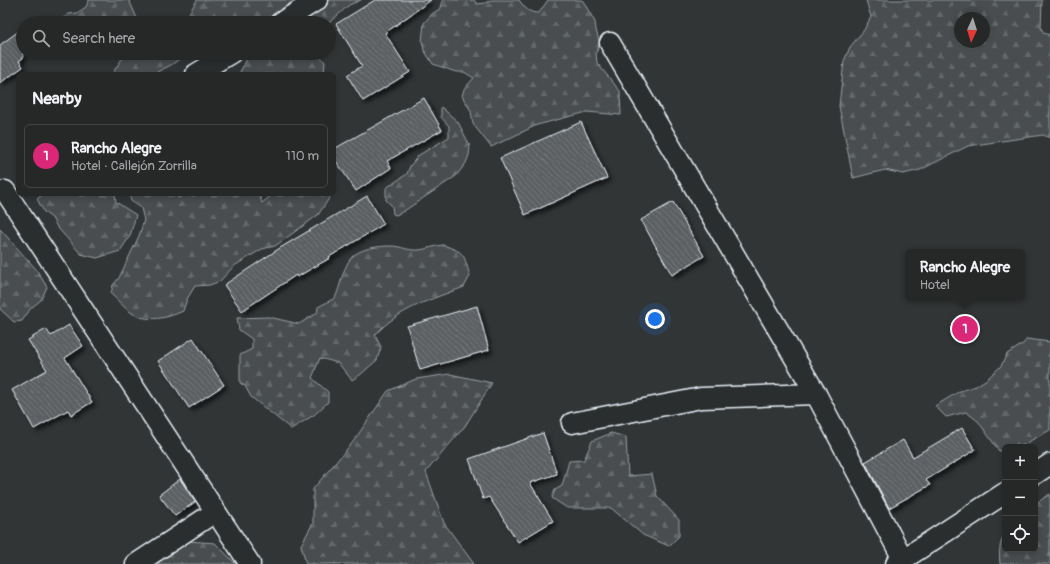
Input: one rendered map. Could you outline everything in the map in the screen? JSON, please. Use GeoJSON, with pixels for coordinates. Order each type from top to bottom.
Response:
{"type":"FeatureCollection","features":[{"type":"Feature","properties":{"kind":"street"},"geometry":{"type":"LineString","coordinates":[[291,16],[317,0]]}},
{"type":"Feature","properties":{"kind":"street"},"geometry":{"type":"LineString","coordinates":[[610,43],[816,394],[899,562],[1002,495]]}},
{"type":"Feature","properties":{"kind":"street"},"geometry":{"type":"LineString","coordinates":[[199,72],[219,60]]}},
{"type":"Feature","properties":{"kind":"street"},"geometry":{"type":"LineString","coordinates":[[8,190],[250,564]]}},
{"type":"Feature","properties":{"kind":"street"},"geometry":{"type":"LineString","coordinates":[[572,423],[701,398],[816,394]]}},
{"type":"Feature","properties":{"kind":"street"},"geometry":{"type":"LineString","coordinates":[[1038,472],[1050,464]]}},
{"type":"Feature","properties":{"kind":"street"},"geometry":{"type":"LineString","coordinates":[[136,564],[215,512]]}},
{"type":"Feature","properties":{"kind":"green space"},"geometry":{"type":"Polygon","coordinates":[[[89,0],[129,0],[136,16],[66,16],[77,13],[86,7],[89,0]]]}},
{"type":"Feature","properties":{"kind":"green space"},"geometry":{"type":"Polygon","coordinates":[[[197,0],[298,0],[278,16],[188,15],[197,0]]]}},
{"type":"Feature","properties":{"kind":"green space"},"geometry":{"type":"Polygon","coordinates":[[[328,0],[361,0],[349,5],[336,17],[311,16],[328,0]]]}},
{"type":"Feature","properties":{"kind":"green space"},"geometry":{"type":"Polygon","coordinates":[[[443,0],[474,0],[477,4],[485,3],[491,0],[519,0],[525,8],[535,13],[539,13],[548,0],[583,1],[595,22],[600,44],[596,53],[597,63],[620,91],[621,115],[587,112],[537,125],[491,147],[473,124],[471,111],[462,96],[464,89],[474,78],[464,72],[456,72],[433,64],[424,50],[422,41],[424,23],[432,14],[441,8],[443,0]]]}},
{"type":"Feature","properties":{"kind":"green space"},"geometry":{"type":"Polygon","coordinates":[[[866,0],[1042,0],[1041,28],[1044,33],[1050,35],[1050,138],[1043,135],[968,146],[920,170],[903,174],[885,170],[853,178],[839,106],[844,61],[850,47],[864,30],[871,17],[866,0]]]}},
{"type":"Feature","properties":{"kind":"green space"},"geometry":{"type":"Polygon","coordinates":[[[121,60],[178,60],[157,72],[114,72],[121,60]]]}},
{"type":"Feature","properties":{"kind":"green space"},"geometry":{"type":"Polygon","coordinates":[[[246,60],[323,60],[325,62],[324,72],[240,72],[246,60]]]}},
{"type":"Feature","properties":{"kind":"green space"},"geometry":{"type":"Polygon","coordinates":[[[441,107],[458,122],[470,146],[466,163],[456,176],[404,211],[396,215],[393,214],[392,206],[386,200],[386,188],[407,174],[410,166],[419,155],[449,137],[449,126],[441,117],[441,107]]]}},
{"type":"Feature","properties":{"kind":"green space"},"geometry":{"type":"Polygon","coordinates":[[[41,196],[115,196],[116,202],[136,215],[130,236],[120,251],[97,258],[81,254],[57,227],[52,218],[44,212],[37,199],[41,196]]]}},
{"type":"Feature","properties":{"kind":"green space"},"geometry":{"type":"Polygon","coordinates":[[[130,196],[178,196],[178,198],[182,196],[260,196],[262,203],[271,196],[331,196],[318,215],[275,246],[262,249],[234,266],[220,281],[210,285],[195,286],[187,299],[183,311],[171,316],[151,319],[132,313],[111,294],[113,285],[119,278],[139,236],[144,220],[141,208],[131,201],[130,196]]]}},
{"type":"Feature","properties":{"kind":"green space"},"geometry":{"type":"Polygon","coordinates":[[[0,229],[36,269],[47,287],[41,300],[31,308],[22,321],[14,322],[0,309],[0,229]]]}},
{"type":"Feature","properties":{"kind":"green space"},"geometry":{"type":"Polygon","coordinates":[[[443,245],[460,252],[464,258],[470,276],[464,287],[416,306],[394,318],[384,326],[375,335],[381,347],[377,360],[352,380],[338,363],[320,358],[312,378],[328,392],[328,402],[314,415],[291,429],[251,397],[245,386],[240,383],[240,355],[252,349],[252,339],[239,330],[237,318],[269,317],[299,324],[317,313],[318,307],[335,298],[348,262],[359,252],[381,246],[395,246],[422,250],[443,245]]]}},
{"type":"Feature","properties":{"kind":"green space"},"geometry":{"type":"Polygon","coordinates":[[[1027,339],[1050,342],[1050,430],[1025,444],[1002,444],[1002,450],[999,451],[978,421],[966,412],[946,417],[935,406],[960,391],[976,386],[987,379],[1001,366],[1007,354],[1023,344],[1027,339]]]}},
{"type":"Feature","properties":{"kind":"green space"},"geometry":{"type":"Polygon","coordinates":[[[450,374],[492,383],[465,426],[426,472],[444,523],[474,564],[306,564],[301,545],[313,523],[313,489],[353,442],[388,391],[416,379],[450,374]]]}},
{"type":"Feature","properties":{"kind":"green space"},"geometry":{"type":"Polygon","coordinates":[[[611,433],[626,437],[628,476],[652,474],[657,496],[679,520],[679,536],[669,546],[643,535],[611,508],[567,508],[552,498],[555,490],[562,486],[569,461],[584,460],[592,441],[611,433]]]}},
{"type":"Feature","properties":{"kind":"green space"},"geometry":{"type":"Polygon","coordinates":[[[1050,494],[1050,564],[1000,564],[1000,548],[1002,541],[1002,552],[1038,552],[1038,502],[1050,494]]]}},
{"type":"Feature","properties":{"kind":"green space"},"geometry":{"type":"Polygon","coordinates":[[[187,541],[215,543],[236,564],[156,564],[173,549],[187,541]]]}},
{"type":"Feature","properties":{"kind":"building"},"geometry":{"type":"Polygon","coordinates":[[[375,0],[431,0],[385,33],[410,72],[363,101],[347,75],[362,66],[336,24],[375,0]]]}},
{"type":"Feature","properties":{"kind":"building"},"geometry":{"type":"Polygon","coordinates":[[[16,33],[16,60],[20,60],[19,61],[23,67],[0,83],[0,45],[16,33]]]}},
{"type":"Feature","properties":{"kind":"building"},"geometry":{"type":"Polygon","coordinates":[[[424,98],[442,130],[387,161],[391,168],[356,191],[336,161],[336,148],[424,98]]]}},
{"type":"Feature","properties":{"kind":"building"},"geometry":{"type":"Polygon","coordinates":[[[581,122],[607,178],[525,215],[500,158],[581,122]]]}},
{"type":"Feature","properties":{"kind":"building"},"geometry":{"type":"Polygon","coordinates":[[[367,196],[384,224],[329,257],[330,258],[297,277],[296,275],[242,311],[224,285],[280,248],[367,196]]]}},
{"type":"Feature","properties":{"kind":"building"},"geometry":{"type":"Polygon","coordinates":[[[673,202],[704,256],[672,275],[641,220],[673,202]]]}},
{"type":"Feature","properties":{"kind":"building"},"geometry":{"type":"Polygon","coordinates":[[[477,306],[489,350],[420,370],[407,326],[477,306]]]}},
{"type":"Feature","properties":{"kind":"building"},"geometry":{"type":"Polygon","coordinates":[[[69,325],[83,346],[65,358],[92,402],[71,415],[68,410],[34,429],[12,390],[47,370],[28,340],[46,329],[51,336],[69,325]]]}},
{"type":"Feature","properties":{"kind":"building"},"geometry":{"type":"Polygon","coordinates":[[[193,338],[224,385],[189,408],[158,361],[193,338]]]}},
{"type":"Feature","properties":{"kind":"building"},"geometry":{"type":"Polygon","coordinates":[[[962,428],[975,450],[926,480],[930,485],[889,508],[865,462],[903,440],[913,457],[962,428]]]}},
{"type":"Feature","properties":{"kind":"building"},"geometry":{"type":"Polygon","coordinates":[[[543,433],[557,474],[530,483],[553,521],[518,542],[489,497],[483,499],[469,459],[543,433]]]}},
{"type":"Feature","properties":{"kind":"building"},"geometry":{"type":"Polygon","coordinates":[[[180,479],[195,502],[175,516],[159,495],[180,479]]]}},
{"type":"Feature","properties":{"kind":"place","name":"Rancho Alegre"},"geometry":{"type":"Point","coordinates":[965,329]}}]}
